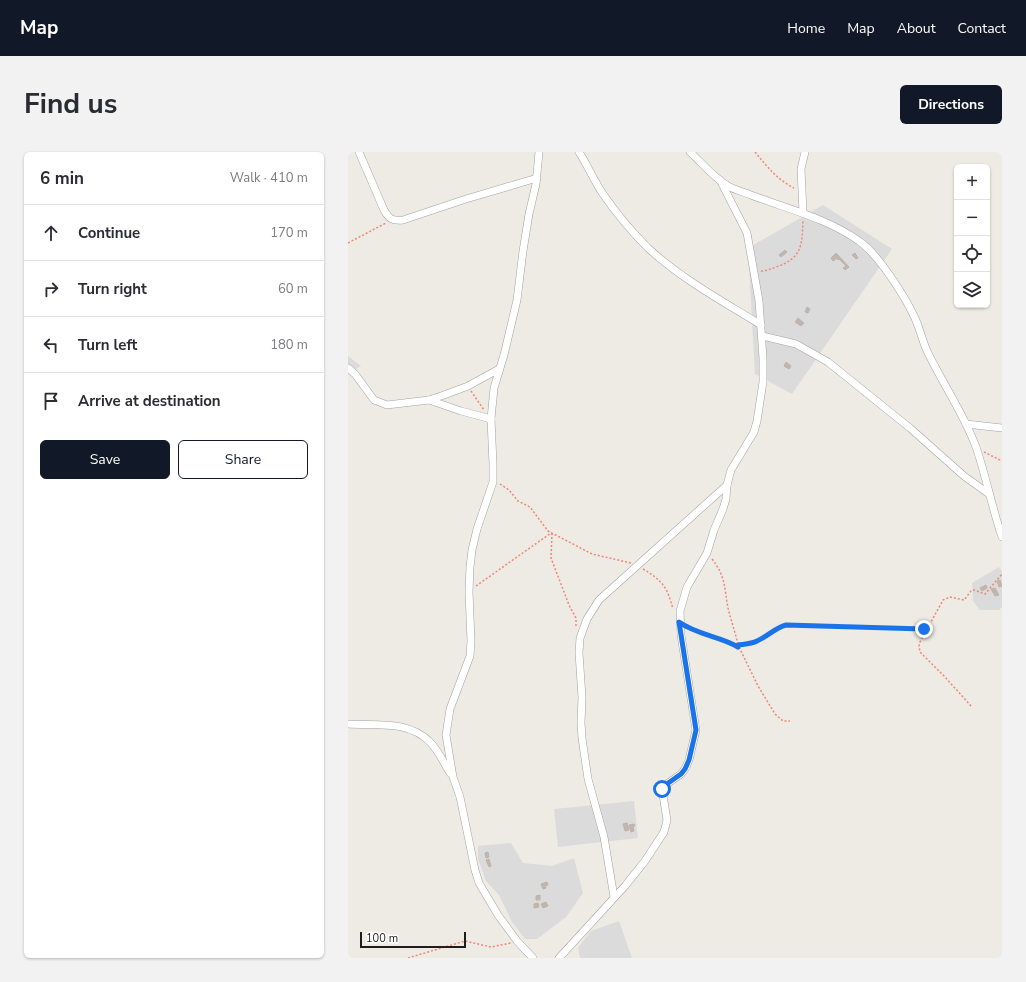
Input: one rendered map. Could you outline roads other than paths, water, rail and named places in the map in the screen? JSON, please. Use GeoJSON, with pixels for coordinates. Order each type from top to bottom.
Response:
{"type":"FeatureCollection","features":[{"type":"Feature","properties":{"kind":"street"},"geometry":{"type":"LineString","coordinates":[[359,152],[384,210],[391,220],[394,221],[402,220],[537,178]]}},
{"type":"Feature","properties":{"kind":"street"},"geometry":{"type":"LineString","coordinates":[[533,958],[517,941],[498,915],[479,883],[460,797],[453,776],[446,735],[450,709],[470,656],[471,641],[468,592],[472,550],[477,529],[493,482],[489,418],[494,388],[504,355],[517,300],[523,251],[537,178],[539,152]]}},
{"type":"Feature","properties":{"kind":"street"},"geometry":{"type":"LineString","coordinates":[[579,152],[603,194],[633,232],[648,248],[663,261],[698,286],[761,325]]}},
{"type":"Feature","properties":{"kind":"street"},"geometry":{"type":"LineString","coordinates":[[690,152],[701,162]]}},
{"type":"Feature","properties":{"kind":"street"},"geometry":{"type":"LineString","coordinates":[[695,152],[706,169],[729,187],[826,222],[859,241],[878,259],[915,316],[928,353],[966,424],[976,447],[1002,537]]}},
{"type":"Feature","properties":{"kind":"street"},"geometry":{"type":"LineString","coordinates":[[803,213],[801,169],[805,152]]}},
{"type":"Feature","properties":{"kind":"street"},"geometry":{"type":"LineString","coordinates":[[559,958],[645,861],[664,832],[667,820],[662,789],[681,774],[689,760],[696,730],[679,622],[680,611],[687,587],[707,553],[714,530],[723,510],[726,499],[726,485],[734,464],[750,440],[758,421],[763,382],[760,302],[748,233],[720,180]]}},
{"type":"Feature","properties":{"kind":"street"},"geometry":{"type":"LineString","coordinates":[[762,336],[796,344],[828,362],[910,428],[964,476],[989,494]]}},
{"type":"Feature","properties":{"kind":"street"},"geometry":{"type":"LineString","coordinates":[[348,368],[355,374],[374,400],[387,404],[429,400],[468,386],[499,369]]}},
{"type":"Feature","properties":{"kind":"street"},"geometry":{"type":"LineString","coordinates":[[429,400],[461,411],[489,418]]}},
{"type":"Feature","properties":{"kind":"street"},"geometry":{"type":"LineString","coordinates":[[966,424],[1002,428]]}},
{"type":"Feature","properties":{"kind":"street"},"geometry":{"type":"LineString","coordinates":[[614,897],[604,837],[588,779],[582,738],[582,697],[579,653],[580,638],[587,619],[599,600],[726,485]]}},
{"type":"Feature","properties":{"kind":"street"},"geometry":{"type":"LineString","coordinates":[[348,724],[400,726],[412,729],[431,743],[453,776]]}}]}
